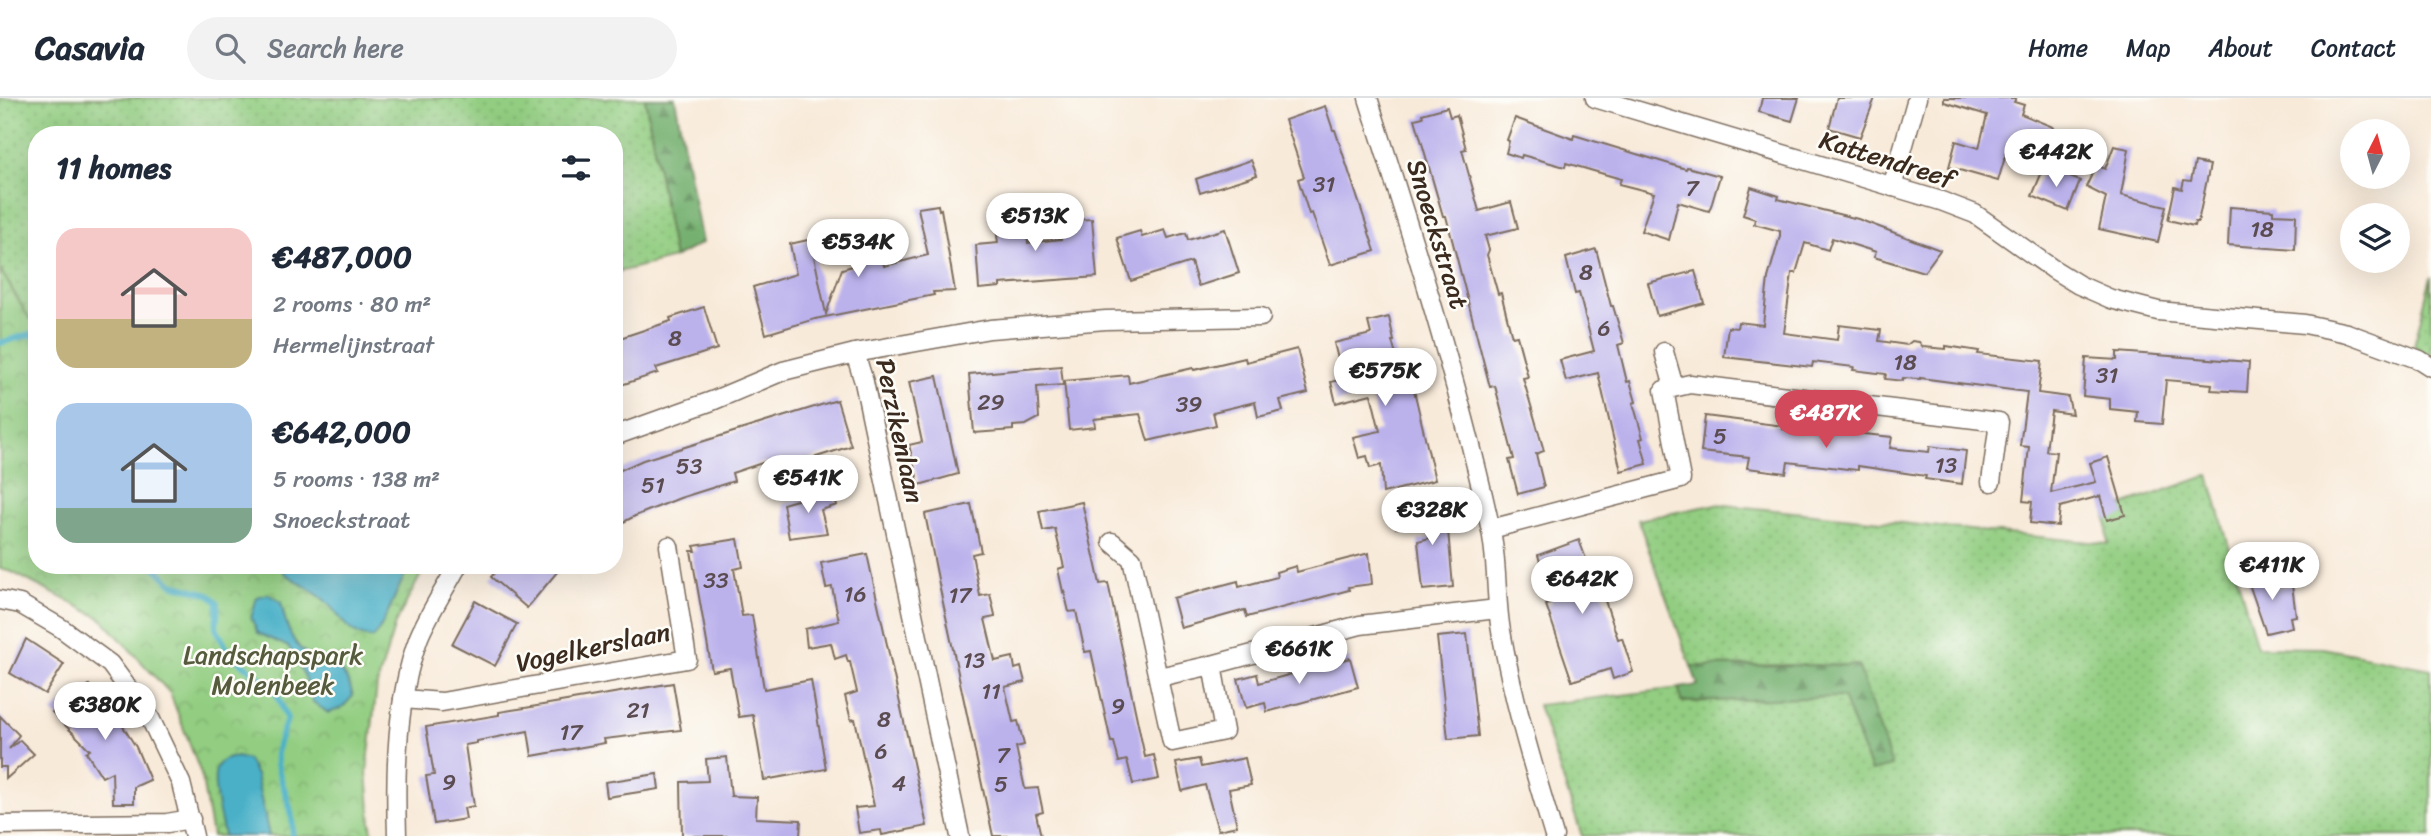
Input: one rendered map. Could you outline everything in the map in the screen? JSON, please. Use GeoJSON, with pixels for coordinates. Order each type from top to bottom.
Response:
{"type":"FeatureCollection","features":[{"type":"Feature","properties":{"kind":"street","name":"Snoeckstraat"},"geometry":{"type":"LineString","coordinates":[[1368,98],[1429,287],[1491,529],[1497,609],[1528,747],[1555,836]]}},
{"type":"Feature","properties":{"kind":"street","name":"Kattendreef"},"geometry":{"type":"LineString","coordinates":[[1595,98],[1941,201],[1975,214],[2053,269],[2079,285],[2111,299],[2158,311],[2305,324],[2347,333],[2420,360],[2431,367]]}},
{"type":"Feature","properties":{"kind":"street"},"geometry":{"type":"LineString","coordinates":[[1892,187],[1916,98]]}},
{"type":"Feature","properties":{"kind":"street","name":"Perzikenlaan"},"geometry":{"type":"LineString","coordinates":[[960,836],[864,382],[855,353],[1003,328],[1106,320],[1261,317]]}},
{"type":"Feature","properties":{"kind":"street"},"geometry":{"type":"LineString","coordinates":[[1664,352],[1674,387]]}},
{"type":"Feature","properties":{"kind":"street"},"geometry":{"type":"LineString","coordinates":[[623,433],[712,401],[783,371],[855,353]]}},
{"type":"Feature","properties":{"kind":"street"},"geometry":{"type":"LineString","coordinates":[[1491,529],[1681,478],[1664,390],[1690,384],[1998,422],[1991,482]]}},
{"type":"Feature","properties":{"kind":"street"},"geometry":{"type":"LineString","coordinates":[[1112,542],[1132,559],[1172,743],[1224,732],[1212,665]]}},
{"type":"Feature","properties":{"kind":"street","name":"Vogelkerslaan"},"geometry":{"type":"LineString","coordinates":[[403,699],[442,702],[687,659],[669,546]]}},
{"type":"Feature","properties":{"kind":"street"},"geometry":{"type":"LineString","coordinates":[[397,836],[395,781],[403,699],[419,637],[453,574]]}},
{"type":"Feature","properties":{"kind":"street"},"geometry":{"type":"LineString","coordinates":[[0,600],[20,604],[110,664],[150,718],[181,782],[192,827],[167,823],[0,825]]}},
{"type":"Feature","properties":{"kind":"street"},"geometry":{"type":"LineString","coordinates":[[1159,677],[1360,625],[1497,609]]}},
{"type":"Feature","properties":{"kind":"green space"},"geometry":{"type":"Polygon","coordinates":[[[0,98],[645,98],[674,258],[623,271],[623,126],[28,126],[28,316],[0,269],[0,98]]]}},
{"type":"Feature","properties":{"kind":"green space"},"geometry":{"type":"Polygon","coordinates":[[[645,98],[675,98],[702,243],[674,258],[645,98]]]}},
{"type":"Feature","properties":{"kind":"green space","name":"Landschapspark Molenbeek"},"geometry":{"type":"Polygon","coordinates":[[[0,269],[28,316],[28,574],[421,574],[395,624],[377,685],[367,772],[372,836],[212,836],[201,774],[170,693],[101,618],[12,572],[0,569],[0,269]]]}},
{"type":"Feature","properties":{"kind":"green space"},"geometry":{"type":"Polygon","coordinates":[[[2431,276],[2431,357],[2414,346],[2431,276]]]}},
{"type":"Feature","properties":{"kind":"green space"},"geometry":{"type":"Polygon","coordinates":[[[2209,475],[2257,647],[2323,648],[2431,669],[2431,836],[1582,836],[1538,705],[1679,688],[1682,702],[1843,696],[1871,771],[1858,665],[1691,666],[1638,520],[1716,504],[2108,544],[2106,511],[2209,475]]]}},
{"type":"Feature","properties":{"kind":"green space"},"geometry":{"type":"Polygon","coordinates":[[[1858,665],[1892,766],[1871,771],[1843,697],[1681,702],[1679,688],[1698,685],[1691,666],[1858,665]]]}},
{"type":"Feature","properties":{"kind":"water"},"geometry":{"type":"Polygon","coordinates":[[[286,574],[405,574],[374,638],[357,634],[350,629],[322,598],[286,574]]]}},
{"type":"Feature","properties":{"kind":"water"},"geometry":{"type":"Polygon","coordinates":[[[268,594],[281,602],[287,626],[299,647],[305,653],[343,673],[347,679],[353,696],[342,708],[328,713],[313,702],[305,677],[289,647],[258,633],[251,618],[257,597],[268,594]]]}},
{"type":"Feature","properties":{"kind":"water"},"geometry":{"type":"Polygon","coordinates":[[[237,757],[248,760],[256,775],[269,836],[224,836],[215,773],[221,762],[237,757]]]}},
{"type":"Feature","properties":{"kind":"building"},"geometry":{"type":"Polygon","coordinates":[[[1762,98],[1799,98],[1792,121],[1759,112],[1762,98]]]}},
{"type":"Feature","properties":{"kind":"building"},"geometry":{"type":"Polygon","coordinates":[[[1837,98],[1875,98],[1860,137],[1829,128],[1837,98]]]}},
{"type":"Feature","properties":{"kind":"building"},"geometry":{"type":"Polygon","coordinates":[[[1944,98],[2016,98],[2014,102],[2024,105],[2021,114],[2053,127],[2042,157],[2008,147],[1998,181],[1949,167],[1956,141],[1979,148],[1987,115],[1944,102],[1944,98]]]}},
{"type":"Feature","properties":{"kind":"building"},"geometry":{"type":"Polygon","coordinates":[[[1325,106],[1375,251],[1330,265],[1298,179],[1304,177],[1285,120],[1325,106]]]}},
{"type":"Feature","properties":{"kind":"building"},"geometry":{"type":"Polygon","coordinates":[[[1447,107],[1450,117],[1457,115],[1466,149],[1462,150],[1479,211],[1511,202],[1518,228],[1485,236],[1489,250],[1487,255],[1498,294],[1501,293],[1512,337],[1517,336],[1528,377],[1523,378],[1544,451],[1536,454],[1544,487],[1518,494],[1509,460],[1514,459],[1495,386],[1490,387],[1446,216],[1443,216],[1415,119],[1423,117],[1422,114],[1447,107]]]}},
{"type":"Feature","properties":{"kind":"building"},"geometry":{"type":"Polygon","coordinates":[[[1515,118],[1573,139],[1574,135],[1686,169],[1687,167],[1720,176],[1709,211],[1678,202],[1669,240],[1641,231],[1654,193],[1619,184],[1621,179],[1566,163],[1565,167],[1506,153],[1507,140],[1515,118]]]}},
{"type":"Feature","properties":{"kind":"building"},"geometry":{"type":"Polygon","coordinates":[[[2114,146],[2129,149],[2121,195],[2166,206],[2158,242],[2099,229],[2106,197],[2086,187],[2096,165],[2105,169],[2114,146]]]}},
{"type":"Feature","properties":{"kind":"building"},"geometry":{"type":"Polygon","coordinates":[[[1251,160],[1257,175],[1200,193],[1196,179],[1251,160]]]}},
{"type":"Feature","properties":{"kind":"building"},"geometry":{"type":"Polygon","coordinates":[[[2195,162],[2210,165],[2198,222],[2195,222],[2194,226],[2168,220],[2175,187],[2182,189],[2184,180],[2191,181],[2195,162]]]}},
{"type":"Feature","properties":{"kind":"building"},"geometry":{"type":"Polygon","coordinates":[[[2044,167],[2080,181],[2068,211],[2032,196],[2044,167]]]}},
{"type":"Feature","properties":{"kind":"building"},"geometry":{"type":"Polygon","coordinates":[[[1751,187],[1779,196],[1778,199],[1858,219],[1940,250],[1924,272],[1874,257],[1876,252],[1832,238],[1828,250],[1805,243],[1796,273],[1792,273],[1784,333],[1837,340],[1839,325],[1881,330],[1879,341],[1907,345],[1912,341],[1919,342],[1923,347],[1946,349],[1946,346],[1979,351],[1978,354],[2042,361],[2038,393],[2068,397],[2072,414],[2051,411],[2046,451],[2056,452],[2051,493],[2096,482],[2090,463],[2108,457],[2125,515],[2107,520],[2100,496],[2060,507],[2058,526],[2030,523],[2032,502],[2023,501],[2029,447],[2020,446],[2027,392],[1920,378],[1903,378],[1903,381],[1885,379],[1886,374],[1813,362],[1812,367],[1724,357],[1728,327],[1737,328],[1738,322],[1763,325],[1768,278],[1780,236],[1780,231],[1754,224],[1755,219],[1743,215],[1751,187]]]}},
{"type":"Feature","properties":{"kind":"building"},"geometry":{"type":"Polygon","coordinates":[[[938,205],[939,210],[941,209],[955,291],[933,292],[934,295],[815,319],[766,334],[753,287],[796,274],[790,244],[808,240],[811,242],[826,314],[842,269],[860,264],[854,232],[876,228],[884,266],[928,255],[918,208],[938,205]]]}},
{"type":"Feature","properties":{"kind":"building"},"geometry":{"type":"Polygon","coordinates":[[[1023,207],[1028,243],[1061,239],[1060,221],[1092,219],[1097,277],[1000,284],[1000,287],[979,289],[976,245],[998,243],[994,211],[1023,207]]]}},
{"type":"Feature","properties":{"kind":"building"},"geometry":{"type":"Polygon","coordinates":[[[2230,207],[2273,210],[2273,214],[2296,215],[2295,250],[2228,245],[2230,207]]]}},
{"type":"Feature","properties":{"kind":"building"},"geometry":{"type":"Polygon","coordinates":[[[1225,229],[1239,273],[1198,286],[1191,262],[1131,281],[1117,238],[1140,231],[1142,237],[1165,230],[1168,238],[1186,233],[1188,240],[1225,229]]]}},
{"type":"Feature","properties":{"kind":"building"},"geometry":{"type":"Polygon","coordinates":[[[1596,249],[1624,343],[1618,345],[1627,382],[1630,381],[1636,402],[1633,403],[1647,464],[1621,471],[1598,373],[1566,381],[1560,360],[1594,351],[1579,293],[1575,294],[1566,258],[1596,249]]]}},
{"type":"Feature","properties":{"kind":"building"},"geometry":{"type":"Polygon","coordinates":[[[1695,271],[1704,303],[1657,316],[1648,283],[1695,271]]]}},
{"type":"Feature","properties":{"kind":"building"},"geometry":{"type":"Polygon","coordinates":[[[704,307],[717,349],[656,368],[658,373],[623,384],[623,337],[671,321],[670,318],[704,307]]]}},
{"type":"Feature","properties":{"kind":"building"},"geometry":{"type":"Polygon","coordinates":[[[1389,317],[1392,341],[1405,388],[1413,386],[1435,480],[1383,493],[1381,465],[1370,468],[1367,456],[1359,458],[1353,437],[1380,431],[1371,394],[1336,403],[1331,382],[1343,379],[1334,343],[1371,334],[1368,322],[1389,317]]]}},
{"type":"Feature","properties":{"kind":"building"},"geometry":{"type":"Polygon","coordinates":[[[1297,349],[1308,393],[1280,400],[1283,411],[1258,417],[1255,402],[1213,412],[1216,425],[1148,441],[1140,414],[1094,419],[1095,427],[1069,430],[1064,381],[1128,375],[1129,383],[1245,358],[1246,362],[1297,349]]]}},
{"type":"Feature","properties":{"kind":"building"},"geometry":{"type":"Polygon","coordinates":[[[2117,352],[2249,362],[2247,392],[2211,390],[2212,384],[2166,380],[2162,424],[2137,422],[2138,412],[2110,409],[2110,399],[2083,396],[2086,358],[2117,360],[2117,352]]]}},
{"type":"Feature","properties":{"kind":"building"},"geometry":{"type":"Polygon","coordinates":[[[1061,366],[1063,385],[1037,387],[1039,418],[1026,425],[1013,426],[1013,430],[974,433],[969,374],[1061,366]]]}},
{"type":"Feature","properties":{"kind":"building"},"geometry":{"type":"Polygon","coordinates":[[[937,376],[958,474],[919,485],[909,445],[922,442],[909,382],[937,376]]]}},
{"type":"Feature","properties":{"kind":"building"},"geometry":{"type":"Polygon","coordinates":[[[837,400],[851,446],[769,472],[765,462],[732,473],[734,481],[680,498],[623,522],[623,469],[643,460],[837,400]]]}},
{"type":"Feature","properties":{"kind":"building"},"geometry":{"type":"Polygon","coordinates":[[[1705,416],[1784,426],[1783,429],[1816,432],[1816,429],[1892,437],[1890,448],[1929,452],[1930,446],[1966,451],[1962,484],[1858,466],[1858,470],[1788,462],[1786,473],[1747,468],[1749,457],[1701,452],[1705,416]]]}},
{"type":"Feature","properties":{"kind":"building"},"geometry":{"type":"Polygon","coordinates":[[[832,490],[837,505],[821,510],[827,533],[789,538],[783,504],[832,490]]]}},
{"type":"Feature","properties":{"kind":"building"},"geometry":{"type":"Polygon","coordinates":[[[1082,502],[1100,584],[1108,583],[1145,757],[1154,755],[1159,779],[1133,784],[1127,760],[1119,762],[1114,742],[1111,742],[1091,651],[1085,652],[1076,611],[1069,612],[1063,592],[1058,569],[1064,567],[1055,529],[1043,531],[1039,511],[1082,502]]]}},
{"type":"Feature","properties":{"kind":"building"},"geometry":{"type":"Polygon","coordinates":[[[971,504],[981,552],[972,554],[980,596],[990,594],[995,615],[985,619],[995,661],[1013,657],[1015,669],[1021,667],[1025,682],[1005,687],[1013,722],[1018,721],[1024,745],[1016,747],[1025,789],[1038,788],[1043,812],[1036,814],[1041,836],[993,836],[939,584],[925,514],[971,504]]]}},
{"type":"Feature","properties":{"kind":"building"},"geometry":{"type":"Polygon","coordinates":[[[1446,508],[1453,587],[1423,590],[1418,541],[1434,537],[1431,525],[1396,528],[1395,514],[1446,508]]]}},
{"type":"Feature","properties":{"kind":"building"},"geometry":{"type":"Polygon","coordinates":[[[738,539],[743,567],[734,569],[742,616],[752,615],[764,689],[811,680],[826,769],[764,780],[753,715],[739,717],[730,668],[712,671],[691,551],[696,551],[694,546],[738,539]]]}},
{"type":"Feature","properties":{"kind":"building"},"geometry":{"type":"Polygon","coordinates":[[[1579,540],[1594,580],[1598,587],[1600,586],[1618,639],[1622,638],[1633,672],[1613,679],[1610,669],[1572,681],[1546,605],[1552,603],[1538,555],[1579,540]]]}},
{"type":"Feature","properties":{"kind":"building"},"geometry":{"type":"Polygon","coordinates":[[[1369,553],[1372,584],[1348,587],[1349,590],[1247,617],[1245,610],[1181,628],[1173,598],[1238,581],[1239,587],[1277,577],[1276,572],[1296,566],[1297,572],[1369,553]]]}},
{"type":"Feature","properties":{"kind":"building"},"geometry":{"type":"Polygon","coordinates":[[[867,554],[927,826],[882,835],[881,830],[859,833],[855,808],[874,806],[855,719],[851,720],[845,696],[857,692],[850,662],[846,655],[835,659],[831,643],[807,647],[805,629],[839,621],[832,587],[826,588],[821,563],[867,554]]]}},
{"type":"Feature","properties":{"kind":"building"},"geometry":{"type":"Polygon","coordinates":[[[2264,570],[2271,588],[2292,585],[2296,616],[2290,617],[2292,627],[2266,633],[2247,578],[2249,573],[2264,570]]]}},
{"type":"Feature","properties":{"kind":"building"},"geometry":{"type":"Polygon","coordinates":[[[494,574],[555,574],[527,608],[491,577],[494,574]]]}},
{"type":"Feature","properties":{"kind":"building"},"geometry":{"type":"Polygon","coordinates":[[[475,601],[517,624],[495,666],[452,644],[475,601]]]}},
{"type":"Feature","properties":{"kind":"building"},"geometry":{"type":"Polygon","coordinates":[[[1467,634],[1478,736],[1448,739],[1437,637],[1467,634]]]}},
{"type":"Feature","properties":{"kind":"building"},"geometry":{"type":"Polygon","coordinates":[[[26,639],[64,664],[45,694],[10,673],[26,639]]]}},
{"type":"Feature","properties":{"kind":"building"},"geometry":{"type":"Polygon","coordinates":[[[1350,658],[1358,687],[1267,712],[1265,703],[1246,708],[1238,679],[1257,674],[1259,683],[1350,658]]]}},
{"type":"Feature","properties":{"kind":"building"},"geometry":{"type":"Polygon","coordinates":[[[673,683],[681,730],[604,739],[605,743],[532,756],[528,731],[465,745],[474,806],[464,808],[466,819],[434,824],[426,776],[434,775],[426,727],[673,683]]]}},
{"type":"Feature","properties":{"kind":"building"},"geometry":{"type":"Polygon","coordinates":[[[89,685],[115,714],[136,747],[150,780],[134,787],[134,803],[113,803],[112,772],[102,777],[86,752],[90,750],[52,712],[81,688],[83,691],[89,685]]]}},
{"type":"Feature","properties":{"kind":"building"},"geometry":{"type":"Polygon","coordinates":[[[0,716],[19,735],[9,749],[20,740],[34,754],[6,779],[6,767],[0,767],[0,716]]]}},
{"type":"Feature","properties":{"kind":"building"},"geometry":{"type":"Polygon","coordinates":[[[727,757],[731,796],[757,797],[756,818],[801,820],[800,836],[682,836],[681,782],[708,781],[706,759],[727,757]]]}},
{"type":"Feature","properties":{"kind":"building"},"geometry":{"type":"Polygon","coordinates":[[[1245,758],[1251,785],[1229,789],[1237,826],[1218,830],[1205,785],[1182,791],[1176,763],[1199,759],[1201,767],[1245,758]]]}},
{"type":"Feature","properties":{"kind":"building"},"geometry":{"type":"Polygon","coordinates":[[[657,774],[659,789],[607,797],[605,782],[657,774]]]}},
{"type":"Feature","properties":{"kind":"waterway"},"geometry":{"type":"LineString","coordinates":[[0,343],[28,335]]}},
{"type":"Feature","properties":{"kind":"waterway"},"geometry":{"type":"LineString","coordinates":[[162,574],[172,584],[209,594],[218,603],[216,628],[229,653],[275,690],[287,719],[277,750],[277,760],[291,813],[292,836]]}}]}
